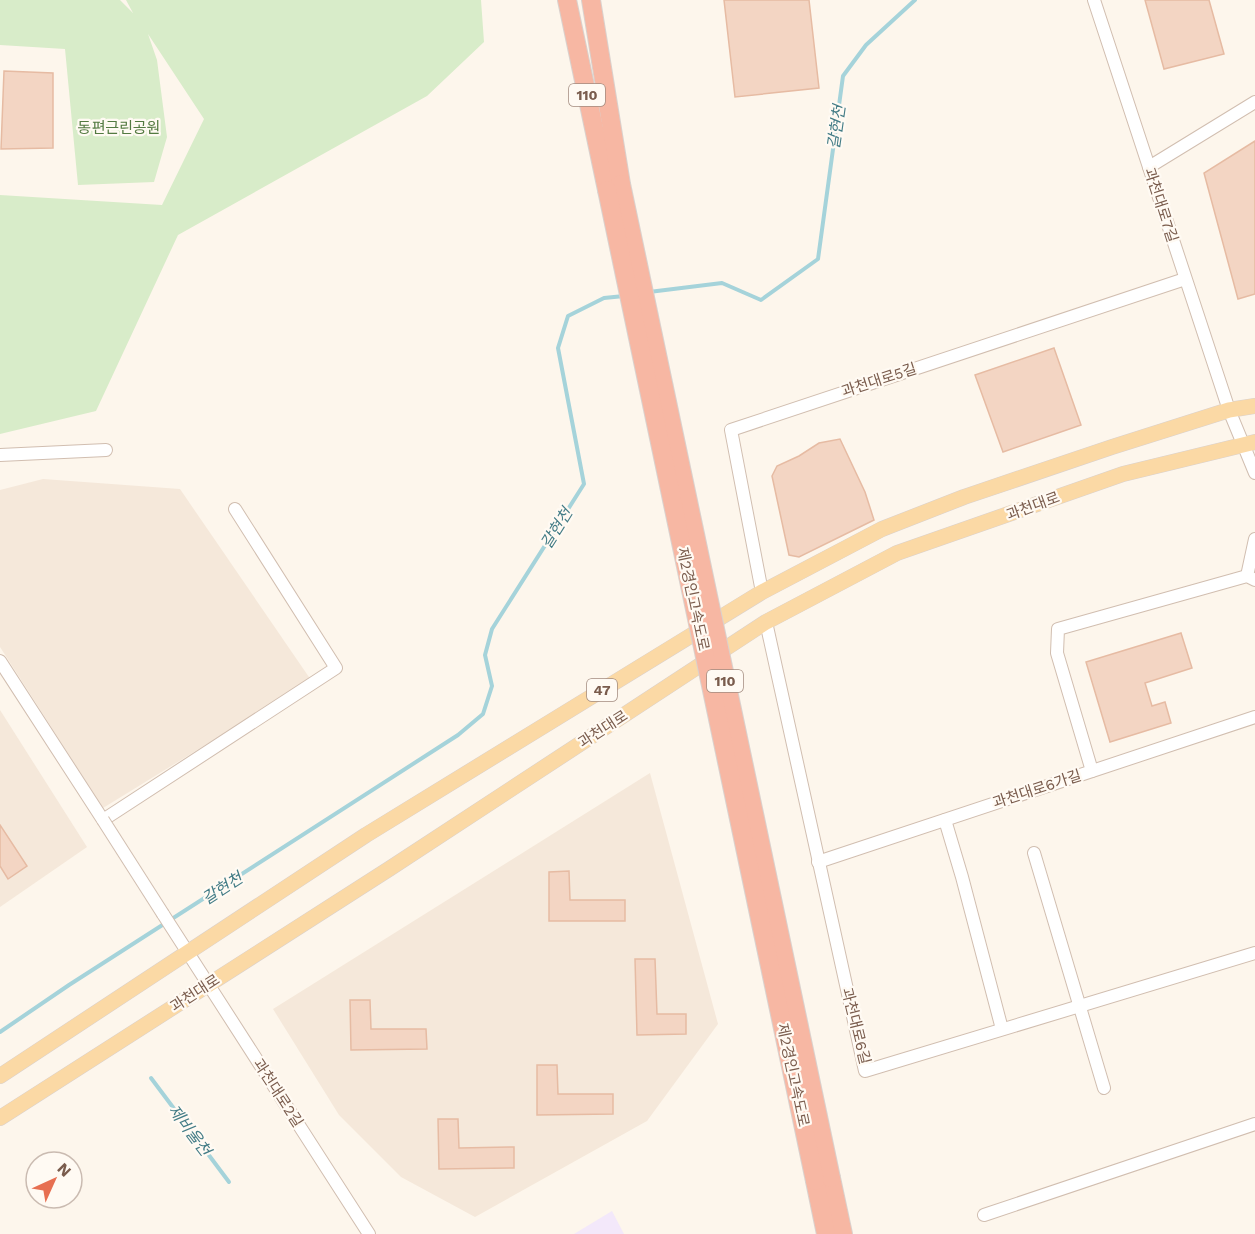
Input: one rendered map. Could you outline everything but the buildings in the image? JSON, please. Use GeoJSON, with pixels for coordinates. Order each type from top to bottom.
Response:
{"type":"FeatureCollection","features":[{"type":"Feature","properties":{"kind":"highway","name":"제2경인고속도로"},"geometry":{"type":"LineString","coordinates":[[567,0],[614,187],[823,1180],[843,1234]]}},
{"type":"Feature","properties":{"kind":"highway","name":"제2경인고속도로"},"geometry":{"type":"LineString","coordinates":[[591,0],[614,187]]}},
{"type":"Feature","properties":{"kind":"highway","name":"제2경인고속도로"},"geometry":{"type":"LineString","coordinates":[[823,1180],[826,1234]]}},
{"type":"Feature","properties":{"kind":"main road","name":"과천대로"},"geometry":{"type":"LineString","coordinates":[[0,1076],[366,835],[762,592],[882,529],[983,490],[1229,410],[1255,406]]}},
{"type":"Feature","properties":{"kind":"main road","name":"과천대로"},"geometry":{"type":"LineString","coordinates":[[0,1118],[766,622],[897,553],[1123,474],[1249,443]]}},
{"type":"Feature","properties":{"kind":"street","name":"과천대로7길"},"geometry":{"type":"LineString","coordinates":[[1094,0],[1229,410],[1249,443],[1255,472]]}},
{"type":"Feature","properties":{"kind":"street"},"geometry":{"type":"LineString","coordinates":[[1149,167],[1255,102]]}},
{"type":"Feature","properties":{"kind":"street","name":"과천대로5길"},"geometry":{"type":"LineString","coordinates":[[762,592],[731,430],[1185,279]]}},
{"type":"Feature","properties":{"kind":"street"},"geometry":{"type":"LineString","coordinates":[[0,455],[106,450]]}},
{"type":"Feature","properties":{"kind":"street"},"geometry":{"type":"LineString","coordinates":[[103,820],[336,668],[235,509]]}},
{"type":"Feature","properties":{"kind":"street"},"geometry":{"type":"LineString","coordinates":[[1092,771],[1057,653],[1058,628],[1251,578],[1255,539]]}},
{"type":"Feature","properties":{"kind":"street","name":"과천대로6길"},"geometry":{"type":"LineString","coordinates":[[766,622],[865,1071],[1255,953]]}},
{"type":"Feature","properties":{"kind":"street","name":"과천대로2길"},"geometry":{"type":"LineString","coordinates":[[0,661],[369,1234]]}},
{"type":"Feature","properties":{"kind":"street","name":"과천대로6가길"},"geometry":{"type":"LineString","coordinates":[[818,862],[1255,717]]}},
{"type":"Feature","properties":{"kind":"street"},"geometry":{"type":"LineString","coordinates":[[945,820],[1002,1029]]}},
{"type":"Feature","properties":{"kind":"street"},"geometry":{"type":"LineString","coordinates":[[1034,853],[1104,1088]]}},
{"type":"Feature","properties":{"kind":"street"},"geometry":{"type":"LineString","coordinates":[[984,1215],[1255,1124]]}},
{"type":"Feature","properties":{"kind":"shaded area"},"geometry":{"type":"Polygon","coordinates":[[[43,479],[180,489],[311,680],[103,808],[0,647],[0,490],[43,479]]]}},
{"type":"Feature","properties":{"kind":"shaded area"},"geometry":{"type":"Polygon","coordinates":[[[0,710],[87,847],[0,907],[0,710]]]}},
{"type":"Feature","properties":{"kind":"shaded area"},"geometry":{"type":"Polygon","coordinates":[[[650,773],[718,1024],[647,1121],[475,1217],[401,1177],[339,1115],[273,1009],[650,773]]]}},
{"type":"Feature","properties":{"kind":"shaded area"},"geometry":{"type":"Polygon","coordinates":[[[612,1211],[624,1234],[574,1234],[612,1211]]]}},
{"type":"Feature","properties":{"kind":"green space","name":"동편근린공원"},"geometry":{"type":"Polygon","coordinates":[[[0,0],[120,0],[133,13],[126,0],[481,0],[484,42],[427,96],[178,235],[96,411],[0,434],[0,195],[162,205],[204,119],[148,34],[157,60],[167,137],[154,182],[78,185],[65,49],[0,45],[0,0]]]}},
{"type":"Feature","properties":{"kind":"waterway","name":"갈현천"},"geometry":{"type":"LineString","coordinates":[[649,292],[722,283],[761,300],[818,259],[843,76],[866,45],[915,0]]}},
{"type":"Feature","properties":{"kind":"waterway","name":"갈현천"},"geometry":{"type":"LineString","coordinates":[[0,1032],[69,985],[458,735],[483,714],[492,686],[485,655],[492,629],[584,484],[558,348],[568,316],[604,298],[624,296]]}},
{"type":"Feature","properties":{"kind":"waterway","name":"제비울천"},"geometry":{"type":"LineString","coordinates":[[151,1078],[229,1182]]}}]}
